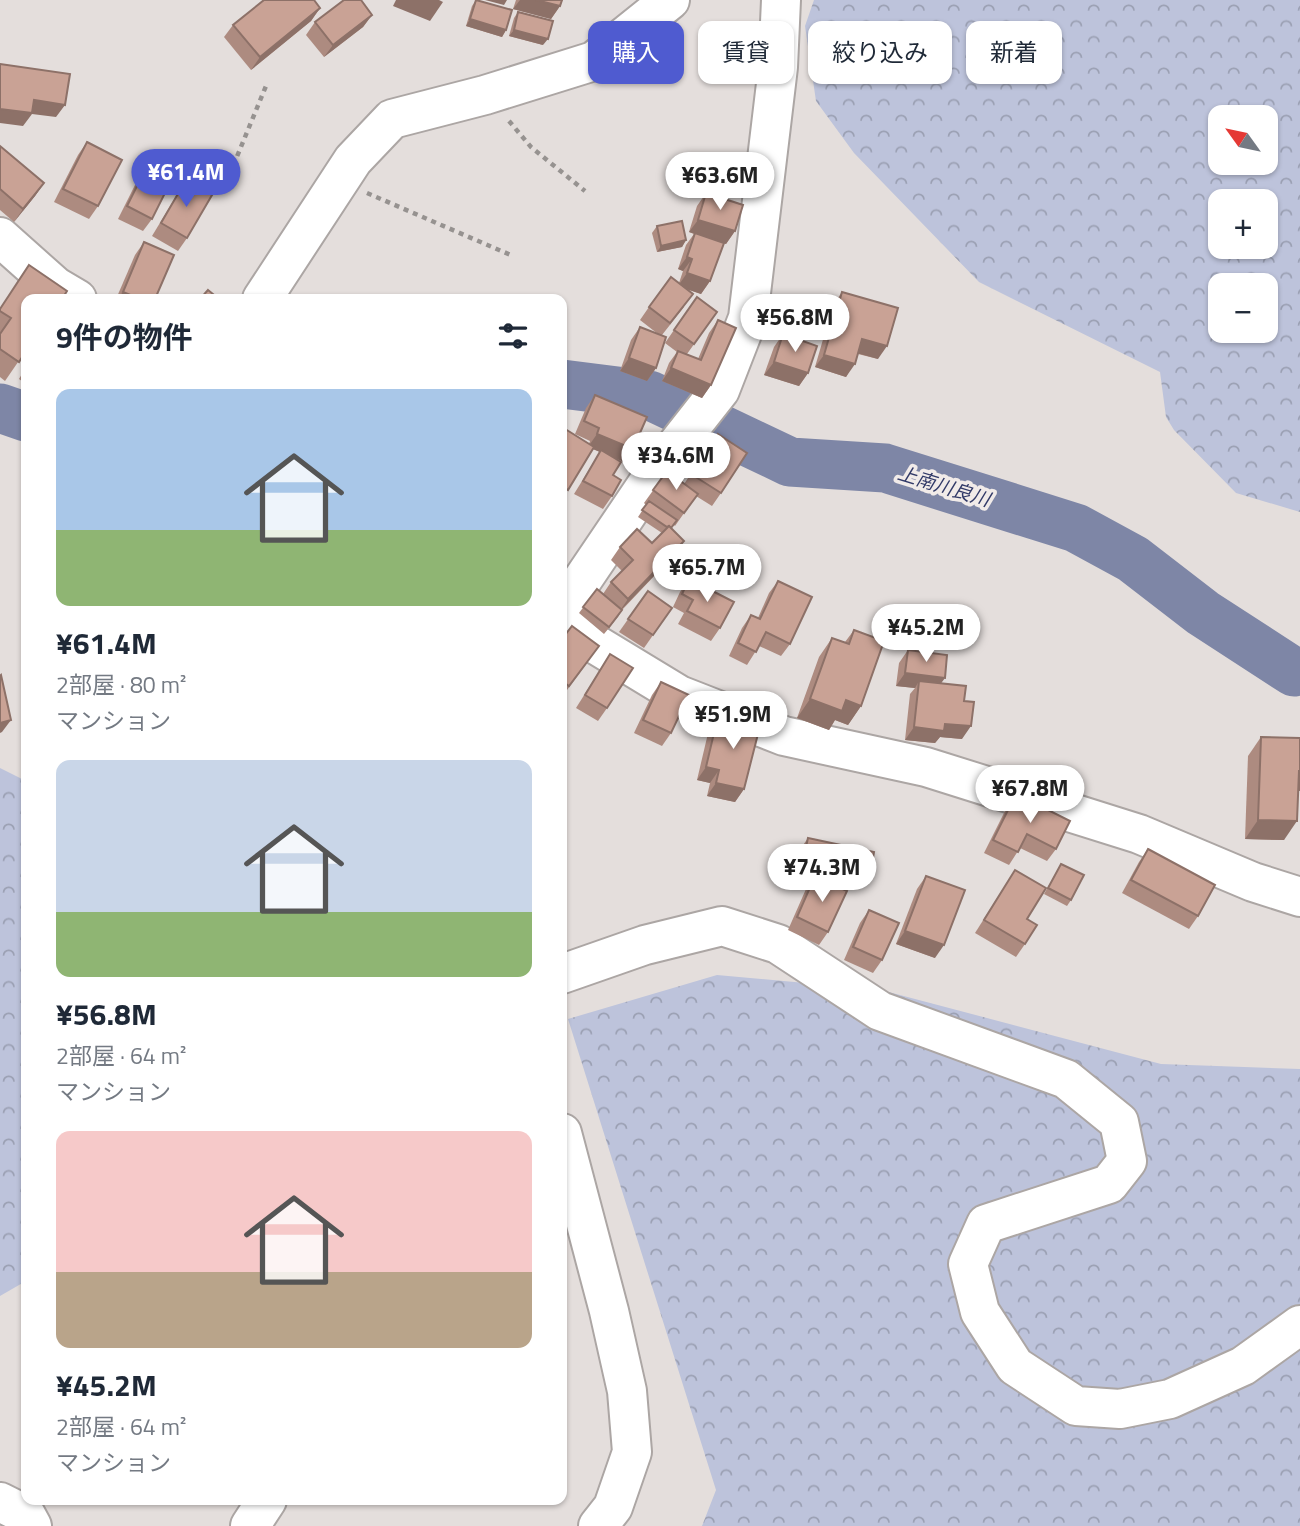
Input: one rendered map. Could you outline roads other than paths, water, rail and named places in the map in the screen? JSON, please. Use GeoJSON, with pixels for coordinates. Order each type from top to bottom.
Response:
{"type":"FeatureCollection","features":[{"type":"Feature","properties":{"kind":"street"},"geometry":{"type":"LineString","coordinates":[[265,294],[353,160],[392,119],[485,95],[594,61],[670,0]]}},
{"type":"Feature","properties":{"kind":"street"},"geometry":{"type":"LineString","coordinates":[[567,603],[654,474],[720,390],[748,318],[778,66],[781,0]]}},
{"type":"Feature","properties":{"kind":"street"},"geometry":{"type":"LineString","coordinates":[[0,237],[55,286],[69,294]]}},
{"type":"Feature","properties":{"kind":"street"},"geometry":{"type":"LineString","coordinates":[[567,627],[678,695],[784,736],[939,772],[1139,834],[1253,882],[1300,897]]}},
{"type":"Feature","properties":{"kind":"street"},"geometry":{"type":"LineString","coordinates":[[567,972],[645,945],[722,926],[778,944],[880,1011],[1066,1079],[1096,1101],[1118,1122],[1127,1161],[1109,1184],[986,1224],[968,1264],[980,1312],[1015,1366],[1076,1406],[1120,1409],[1170,1399],[1243,1366],[1300,1325]]}},
{"type":"Feature","properties":{"kind":"street"},"geometry":{"type":"LineString","coordinates":[[567,1152],[610,1311],[627,1391],[632,1452],[613,1507],[598,1526]]}},
{"type":"Feature","properties":{"kind":"street"},"geometry":{"type":"LineString","coordinates":[[0,1502],[26,1515],[32,1526]]}},
{"type":"Feature","properties":{"kind":"street"},"geometry":{"type":"LineString","coordinates":[[250,1526],[264,1505]]}},
{"type":"Feature","properties":{"kind":"waterway","name":"上南川良川"},"geometry":{"type":"LineString","coordinates":[[567,385],[649,395],[790,462],[885,468],[1076,528],[1133,559],[1203,613],[1294,672]]}},
{"type":"Feature","properties":{"kind":"waterway","name":"上南川良川"},"geometry":{"type":"LineString","coordinates":[[0,408],[21,415]]}}]}
